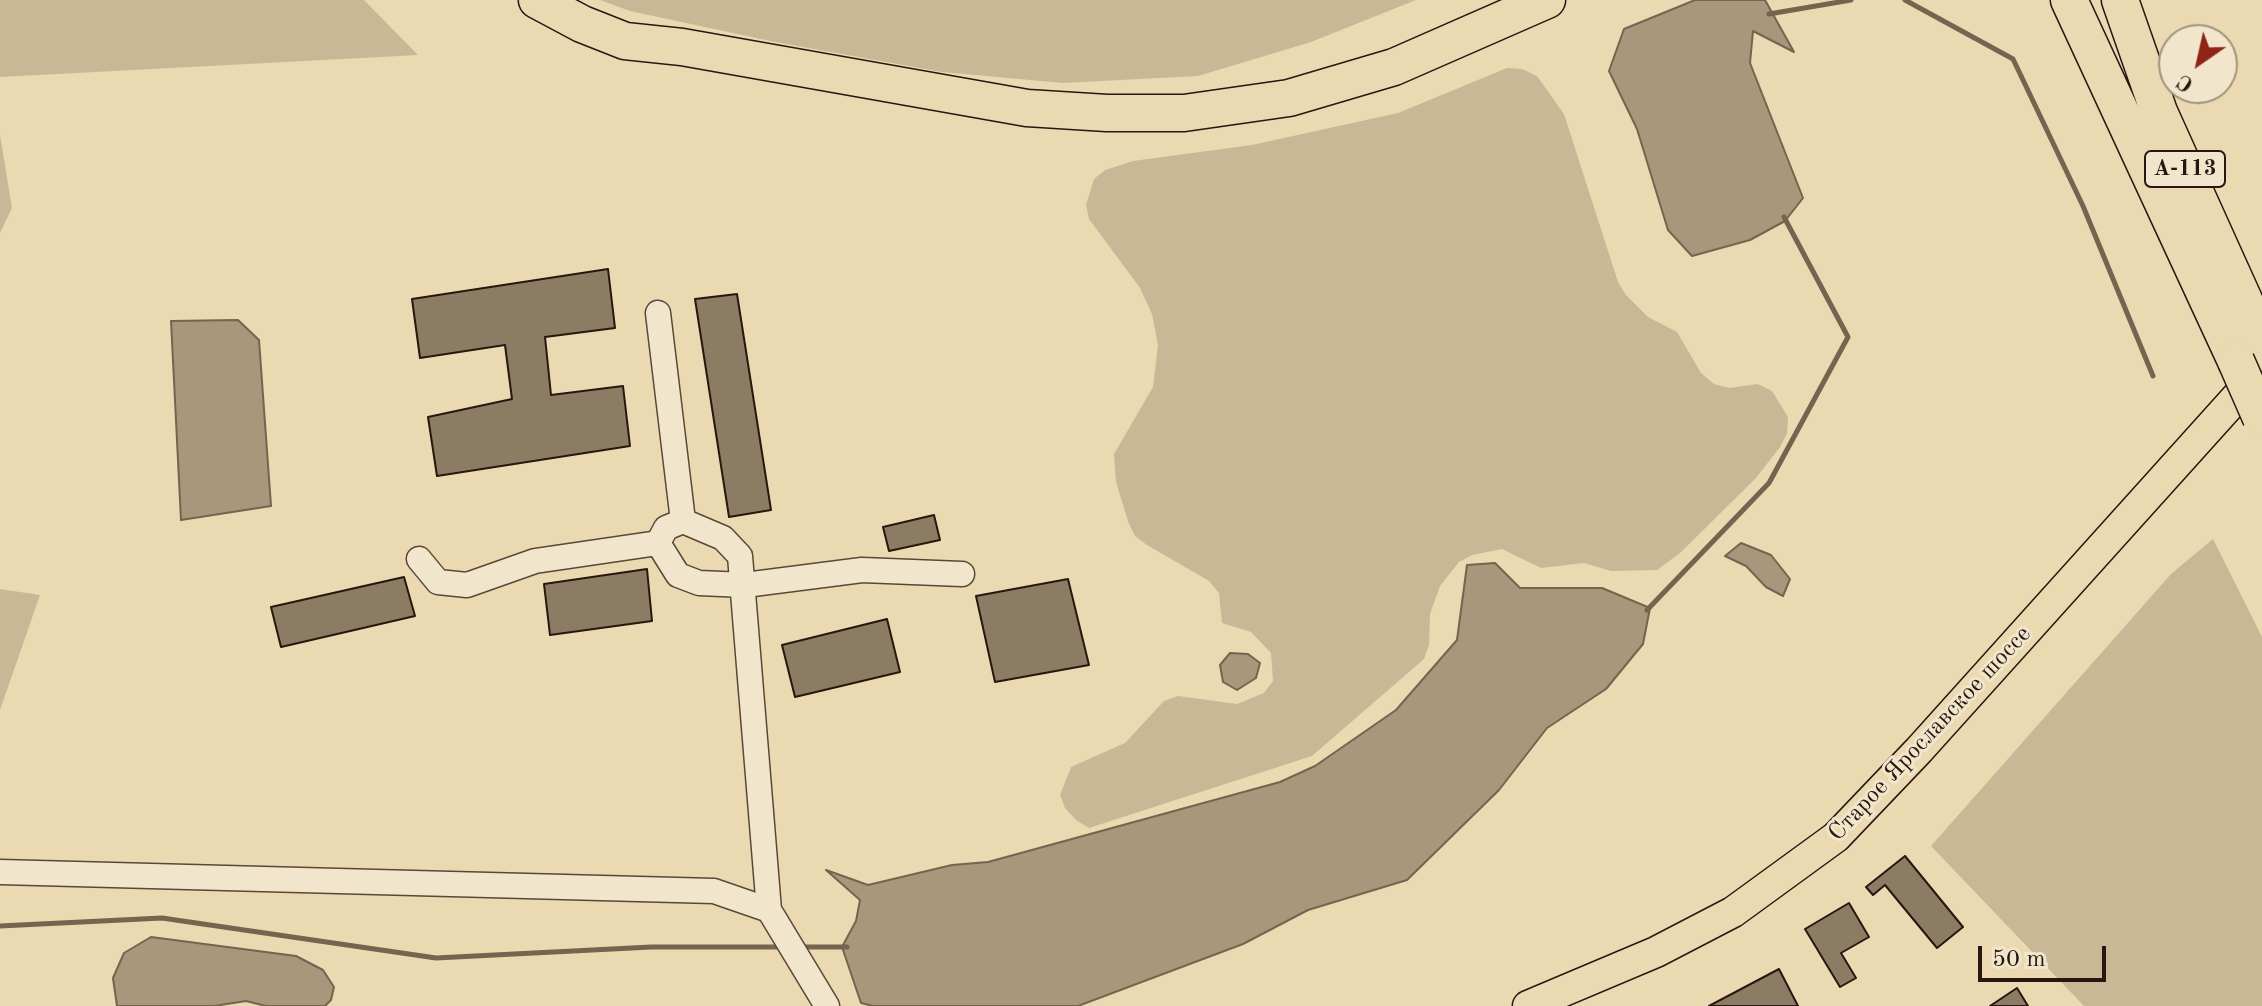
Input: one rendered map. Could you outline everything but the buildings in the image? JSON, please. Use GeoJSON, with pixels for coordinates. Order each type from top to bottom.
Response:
{"type":"FeatureCollection","features":[{"type":"Feature","properties":{"kind":"highway"},"geometry":{"type":"LineString","coordinates":[[537,0],[582,24],[625,41],[682,47],[1027,108],[1184,113],[1289,98],[1336,86],[1443,48],[1547,0]]}},
{"type":"Feature","properties":{"kind":"highway"},"geometry":{"type":"LineString","coordinates":[[566,0],[682,47]]}},
{"type":"Feature","properties":{"kind":"highway"},"geometry":{"type":"LineString","coordinates":[[2069,0],[2114,96]]}},
{"type":"Feature","properties":{"kind":"highway","name":"А-113"},"geometry":{"type":"LineString","coordinates":[[2080,0],[2114,96],[2255,351]]}},
{"type":"Feature","properties":{"kind":"highway","name":"А-113"},"geometry":{"type":"LineString","coordinates":[[2120,0],[2159,112],[2255,351],[2261,420]]}},
{"type":"Feature","properties":{"kind":"main road","name":"Старое Ярославское шоссе"},"geometry":{"type":"LineString","coordinates":[[1528,1006],[1633,962],[1733,912],[1769,889],[1836,837],[1930,739],[2255,351]]}},
{"type":"Feature","properties":{"kind":"lane"},"geometry":{"type":"LineString","coordinates":[[658,313],[683,521]]}},
{"type":"Feature","properties":{"kind":"lane"},"geometry":{"type":"LineString","coordinates":[[658,543],[666,528],[683,521],[723,538],[740,556],[745,585],[769,910],[827,1006]]}},
{"type":"Feature","properties":{"kind":"lane"},"geometry":{"type":"LineString","coordinates":[[419,559],[438,582],[467,585],[535,561],[658,543]]}},
{"type":"Feature","properties":{"kind":"lane"},"geometry":{"type":"LineString","coordinates":[[658,543],[678,575],[699,583],[745,585],[862,570],[962,574]]}},
{"type":"Feature","properties":{"kind":"lane"},"geometry":{"type":"LineString","coordinates":[[0,872],[714,891],[769,910]]}},
{"type":"Feature","properties":{"kind":"shaded area"},"geometry":{"type":"Polygon","coordinates":[[[0,0],[364,0],[418,55],[0,77],[0,0]]]}},
{"type":"Feature","properties":{"kind":"shaded area"},"geometry":{"type":"Polygon","coordinates":[[[600,0],[1416,0],[1311,42],[1198,76],[1063,83],[942,72],[775,42],[630,11],[600,0]]]}},
{"type":"Feature","properties":{"kind":"shaded area"},"geometry":{"type":"Polygon","coordinates":[[[1695,0],[1765,0],[1794,52],[1753,31],[1750,63],[1803,198],[1785,221],[1750,240],[1692,256],[1668,230],[1637,129],[1609,71],[1624,29],[1695,0]]]}},
{"type":"Feature","properties":{"kind":"shaded area"},"geometry":{"type":"Polygon","coordinates":[[[1507,68],[1522,69],[1537,76],[1564,114],[1618,282],[1626,295],[1648,317],[1677,332],[1701,373],[1714,384],[1729,388],[1758,384],[1772,391],[1788,417],[1787,433],[1780,447],[1756,478],[1680,553],[1657,570],[1611,571],[1584,563],[1541,568],[1502,549],[1472,555],[1459,562],[1440,586],[1430,614],[1429,645],[1424,659],[1312,756],[1089,828],[1065,808],[1060,795],[1071,767],[1125,743],[1164,701],[1178,696],[1237,704],[1264,693],[1273,681],[1271,653],[1251,632],[1222,623],[1219,593],[1209,581],[1147,545],[1135,536],[1129,524],[1116,482],[1114,454],[1153,387],[1158,345],[1152,314],[1140,288],[1089,219],[1086,205],[1094,179],[1105,170],[1133,161],[1252,145],[1398,113],[1507,68]]]}},
{"type":"Feature","properties":{"kind":"shaded area"},"geometry":{"type":"Polygon","coordinates":[[[0,135],[12,208],[0,233],[0,135]]]}},
{"type":"Feature","properties":{"kind":"shaded area"},"geometry":{"type":"Polygon","coordinates":[[[238,320],[259,340],[271,506],[181,520],[171,321],[238,320]]]}},
{"type":"Feature","properties":{"kind":"shaded area"},"geometry":{"type":"Polygon","coordinates":[[[2213,539],[2262,637],[2262,1006],[2084,1006],[1931,846],[2171,574],[2213,539]]]}},
{"type":"Feature","properties":{"kind":"shaded area"},"geometry":{"type":"Polygon","coordinates":[[[1741,543],[1771,555],[1790,579],[1783,596],[1766,587],[1746,566],[1725,556],[1741,543]]]}},
{"type":"Feature","properties":{"kind":"shaded area"},"geometry":{"type":"Polygon","coordinates":[[[1495,563],[1520,588],[1602,588],[1650,608],[1643,644],[1606,689],[1547,728],[1499,790],[1407,880],[1308,910],[1243,944],[1078,1006],[873,1006],[861,1003],[842,947],[856,921],[860,900],[826,870],[868,885],[952,865],[988,862],[1280,782],[1315,766],[1396,710],[1457,640],[1467,565],[1495,563]]]}},
{"type":"Feature","properties":{"kind":"shaded area"},"geometry":{"type":"Polygon","coordinates":[[[0,589],[40,595],[0,710],[0,589]]]}},
{"type":"Feature","properties":{"kind":"shaded area"},"geometry":{"type":"Polygon","coordinates":[[[1230,653],[1248,654],[1260,663],[1256,678],[1237,690],[1223,682],[1220,665],[1230,653]]]}},
{"type":"Feature","properties":{"kind":"shaded area"},"geometry":{"type":"Polygon","coordinates":[[[151,937],[296,956],[323,970],[334,987],[331,1000],[325,1006],[266,1006],[246,1001],[214,1006],[117,1006],[113,978],[124,953],[151,937]]]}},
{"type":"Feature","properties":{"kind":"waterway"},"geometry":{"type":"LineString","coordinates":[[1769,14],[1851,0]]}},
{"type":"Feature","properties":{"kind":"waterway"},"geometry":{"type":"LineString","coordinates":[[1905,0],[2013,59],[2083,206],[2153,376]]}},
{"type":"Feature","properties":{"kind":"waterway"},"geometry":{"type":"LineString","coordinates":[[1647,610],[1769,483],[1848,337],[1784,217]]}},
{"type":"Feature","properties":{"kind":"waterway"},"geometry":{"type":"LineString","coordinates":[[0,926],[162,918],[436,958],[651,947],[783,947]]}},
{"type":"Feature","properties":{"kind":"waterway"},"geometry":{"type":"LineString","coordinates":[[801,947],[847,947]]}}]}
